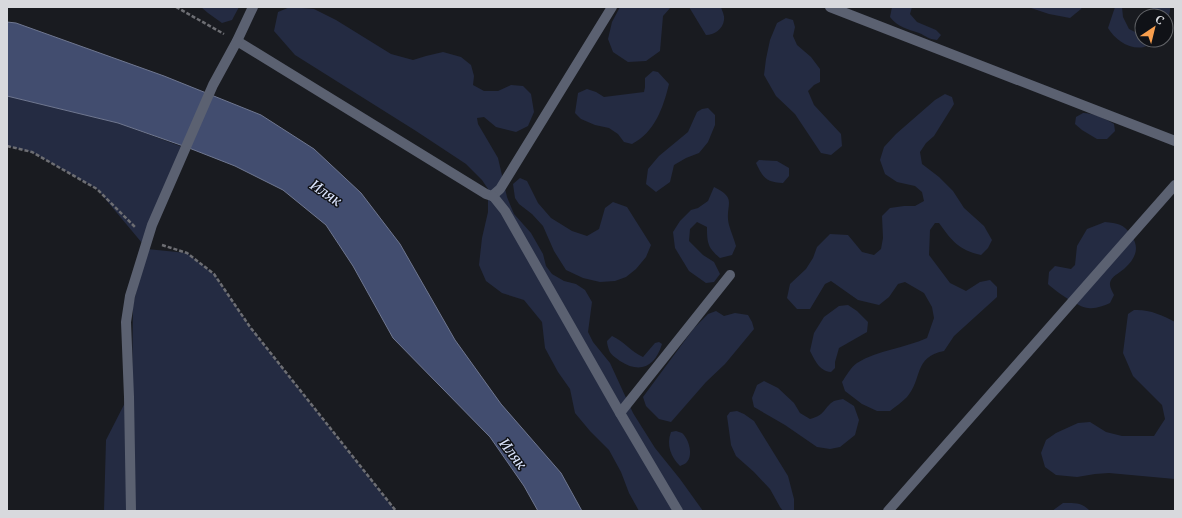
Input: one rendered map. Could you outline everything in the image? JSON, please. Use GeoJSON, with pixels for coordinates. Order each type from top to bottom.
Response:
{"type":"FeatureCollection","features":[{"type":"Feature","properties":{"kind":"street"},"geometry":{"type":"LineString","coordinates":[[130,511],[129,397],[126,322],[130,296],[152,225],[213,86],[253,7]]}},
{"type":"Feature","properties":{"kind":"street"},"geometry":{"type":"LineString","coordinates":[[493,196],[500,189],[612,7]]}},
{"type":"Feature","properties":{"kind":"street"},"geometry":{"type":"LineString","coordinates":[[830,7],[1175,141]]}},
{"type":"Feature","properties":{"kind":"street"},"geometry":{"type":"LineString","coordinates":[[237,41],[486,194],[493,196],[504,211],[678,511]]}},
{"type":"Feature","properties":{"kind":"street"},"geometry":{"type":"LineString","coordinates":[[888,511],[1175,185]]}},
{"type":"Feature","properties":{"kind":"street"},"geometry":{"type":"LineString","coordinates":[[620,413],[730,275]]}},
{"type":"Feature","properties":{"kind":"path"},"geometry":{"type":"LineString","coordinates":[[176,7],[237,41]]}},
{"type":"Feature","properties":{"kind":"path"},"geometry":{"type":"LineString","coordinates":[[7,146],[32,152],[97,189],[147,240],[187,253],[214,274],[250,327],[396,511]]}},
{"type":"Feature","properties":{"kind":"shaded area"},"geometry":{"type":"Polygon","coordinates":[[[201,7],[239,7],[232,20],[222,23],[201,7]]]}},
{"type":"Feature","properties":{"kind":"shaded area"},"geometry":{"type":"Polygon","coordinates":[[[290,7],[314,9],[336,20],[391,54],[413,60],[443,52],[461,57],[471,65],[474,76],[473,85],[484,91],[498,91],[511,85],[523,86],[531,94],[534,112],[528,126],[516,132],[496,127],[484,117],[477,118],[478,124],[498,158],[507,197],[514,214],[531,233],[543,254],[546,266],[552,274],[564,281],[576,284],[585,290],[592,302],[588,332],[593,342],[610,363],[633,413],[655,448],[703,511],[639,511],[609,450],[575,413],[570,389],[558,372],[545,348],[542,322],[524,300],[502,293],[486,281],[479,265],[482,238],[488,212],[488,189],[482,180],[466,164],[295,55],[274,31],[278,12],[290,7]]]}},
{"type":"Feature","properties":{"kind":"shaded area"},"geometry":{"type":"Polygon","coordinates":[[[620,7],[671,7],[663,16],[660,51],[646,61],[628,62],[613,52],[608,39],[612,22],[620,7]]]}},
{"type":"Feature","properties":{"kind":"shaded area"},"geometry":{"type":"Polygon","coordinates":[[[689,7],[721,7],[724,15],[722,26],[715,33],[706,35],[689,7]]]}},
{"type":"Feature","properties":{"kind":"shaded area"},"geometry":{"type":"Polygon","coordinates":[[[892,7],[912,7],[910,14],[917,22],[936,30],[941,35],[937,40],[934,40],[900,25],[890,17],[892,7]]]}},
{"type":"Feature","properties":{"kind":"shaded area"},"geometry":{"type":"Polygon","coordinates":[[[1028,7],[1082,7],[1070,18],[1049,14],[1028,7]]]}},
{"type":"Feature","properties":{"kind":"shaded area"},"geometry":{"type":"Polygon","coordinates":[[[1115,7],[1122,7],[1123,17],[1129,29],[1134,32],[1134,47],[1123,43],[1108,28],[1115,7]]]}},
{"type":"Feature","properties":{"kind":"shaded area"},"geometry":{"type":"Polygon","coordinates":[[[1152,7],[1170,7],[1170,8],[1152,7]]]}},
{"type":"Feature","properties":{"kind":"shaded area"},"geometry":{"type":"Polygon","coordinates":[[[786,18],[793,20],[795,27],[793,36],[797,45],[811,57],[820,69],[820,82],[808,91],[814,105],[841,134],[842,146],[831,155],[821,153],[795,114],[776,96],[764,75],[770,40],[777,23],[786,18]]]}},
{"type":"Feature","properties":{"kind":"shaded area"},"geometry":{"type":"Polygon","coordinates":[[[653,71],[658,72],[669,84],[667,93],[661,110],[652,126],[647,133],[632,144],[624,142],[618,134],[609,128],[595,125],[581,119],[575,113],[578,93],[587,89],[604,97],[644,92],[645,78],[653,71]]]}},
{"type":"Feature","properties":{"kind":"shaded area"},"geometry":{"type":"Polygon","coordinates":[[[945,94],[952,97],[954,104],[934,136],[926,143],[920,152],[922,164],[939,177],[953,191],[964,208],[984,226],[992,240],[988,248],[981,255],[973,253],[957,244],[939,223],[935,223],[930,230],[929,255],[950,283],[966,291],[980,282],[990,280],[997,287],[997,297],[954,336],[944,351],[927,358],[923,363],[912,390],[905,399],[890,411],[877,411],[862,404],[845,391],[842,382],[857,363],[874,355],[927,338],[934,318],[932,307],[924,293],[905,282],[898,284],[889,297],[879,305],[858,300],[831,281],[825,284],[810,309],[797,309],[787,298],[790,284],[806,269],[813,258],[817,247],[830,234],[848,235],[862,252],[874,255],[881,249],[883,238],[882,216],[890,208],[915,206],[924,201],[922,192],[915,186],[897,182],[885,174],[880,160],[884,147],[896,134],[935,100],[945,94]]]}},
{"type":"Feature","properties":{"kind":"shaded area"},"geometry":{"type":"Polygon","coordinates":[[[7,96],[118,123],[188,149],[147,249],[97,189],[32,152],[7,146],[7,96]]]}},
{"type":"Feature","properties":{"kind":"shaded area"},"geometry":{"type":"Polygon","coordinates":[[[708,108],[715,115],[715,125],[708,142],[699,153],[674,165],[670,182],[656,192],[646,184],[648,169],[659,156],[688,132],[697,112],[708,108]]]}},
{"type":"Feature","properties":{"kind":"shaded area"},"geometry":{"type":"Polygon","coordinates":[[[1083,113],[1095,115],[1114,124],[1115,131],[1107,139],[1097,139],[1075,124],[1076,117],[1083,113]]]}},
{"type":"Feature","properties":{"kind":"shaded area"},"geometry":{"type":"Polygon","coordinates":[[[759,160],[777,161],[789,168],[789,176],[783,183],[769,180],[763,176],[758,168],[756,163],[759,160]]]}},
{"type":"Feature","properties":{"kind":"shaded area"},"geometry":{"type":"Polygon","coordinates":[[[520,178],[527,181],[538,203],[551,218],[572,231],[587,236],[599,229],[605,208],[613,202],[627,207],[651,245],[646,257],[636,269],[626,277],[615,281],[600,282],[583,278],[566,270],[554,251],[543,226],[532,214],[519,204],[515,198],[513,184],[520,178]]]}},
{"type":"Feature","properties":{"kind":"shaded area"},"geometry":{"type":"Polygon","coordinates":[[[714,187],[722,191],[728,199],[729,225],[736,246],[732,255],[720,258],[709,245],[707,227],[697,222],[690,229],[689,241],[703,255],[714,262],[720,274],[714,282],[706,283],[689,271],[675,248],[673,232],[680,221],[691,210],[698,208],[708,201],[714,187]]]}},
{"type":"Feature","properties":{"kind":"shaded area"},"geometry":{"type":"Polygon","coordinates":[[[1105,222],[1117,224],[1126,228],[1134,239],[1136,252],[1129,264],[1111,280],[1110,286],[1114,295],[1110,303],[1097,308],[1084,307],[1068,299],[1048,284],[1049,272],[1055,266],[1071,269],[1075,265],[1077,246],[1087,229],[1105,222]]]}},
{"type":"Feature","properties":{"kind":"shaded area"},"geometry":{"type":"Polygon","coordinates":[[[147,249],[187,253],[214,274],[250,327],[396,511],[104,511],[106,440],[132,389],[133,305],[147,249]]]}},
{"type":"Feature","properties":{"kind":"shaded area"},"geometry":{"type":"Polygon","coordinates":[[[848,305],[857,311],[868,322],[867,332],[839,348],[835,368],[831,372],[823,370],[810,351],[814,333],[824,317],[839,306],[848,305]]]}},
{"type":"Feature","properties":{"kind":"shaded area"},"geometry":{"type":"Polygon","coordinates":[[[1134,310],[1145,310],[1166,317],[1175,322],[1175,479],[1109,473],[1077,477],[1056,475],[1045,467],[1041,453],[1046,440],[1056,433],[1078,423],[1090,422],[1106,432],[1122,436],[1154,436],[1165,419],[1162,405],[1133,376],[1123,353],[1128,314],[1134,310]]]}},
{"type":"Feature","properties":{"kind":"shaded area"},"geometry":{"type":"Polygon","coordinates":[[[716,311],[724,316],[735,313],[748,315],[754,329],[725,364],[706,382],[671,422],[659,419],[646,406],[643,397],[694,328],[708,314],[716,311]]]}},
{"type":"Feature","properties":{"kind":"shaded area"},"geometry":{"type":"Polygon","coordinates":[[[612,336],[643,357],[655,343],[659,342],[662,344],[659,352],[651,363],[646,366],[634,367],[627,365],[613,356],[608,347],[607,341],[612,336]]]}},
{"type":"Feature","properties":{"kind":"shaded area"},"geometry":{"type":"Polygon","coordinates":[[[764,381],[778,388],[794,403],[800,413],[810,419],[822,413],[834,401],[843,399],[854,406],[859,420],[855,435],[840,447],[830,449],[817,447],[785,425],[754,407],[752,398],[757,385],[764,381]]]}},
{"type":"Feature","properties":{"kind":"shaded area"},"geometry":{"type":"Polygon","coordinates":[[[737,411],[754,421],[788,476],[794,499],[794,511],[783,511],[770,489],[736,456],[731,445],[727,416],[730,412],[737,411]]]}},
{"type":"Feature","properties":{"kind":"shaded area"},"geometry":{"type":"Polygon","coordinates":[[[676,431],[685,436],[690,448],[690,456],[688,460],[680,466],[674,459],[669,446],[671,432],[676,431]]]}},
{"type":"Feature","properties":{"kind":"shaded area"},"geometry":{"type":"Polygon","coordinates":[[[1063,503],[1074,503],[1081,505],[1090,511],[1052,511],[1063,503]]]}},
{"type":"Feature","properties":{"kind":"water","name":"Иляк"},"geometry":{"type":"Polygon","coordinates":[[[7,22],[16,23],[164,76],[261,115],[314,149],[361,193],[400,244],[455,340],[501,404],[561,473],[582,511],[538,511],[524,486],[490,437],[393,338],[353,266],[326,225],[283,190],[235,166],[118,123],[7,96],[7,22]]]}}]}
